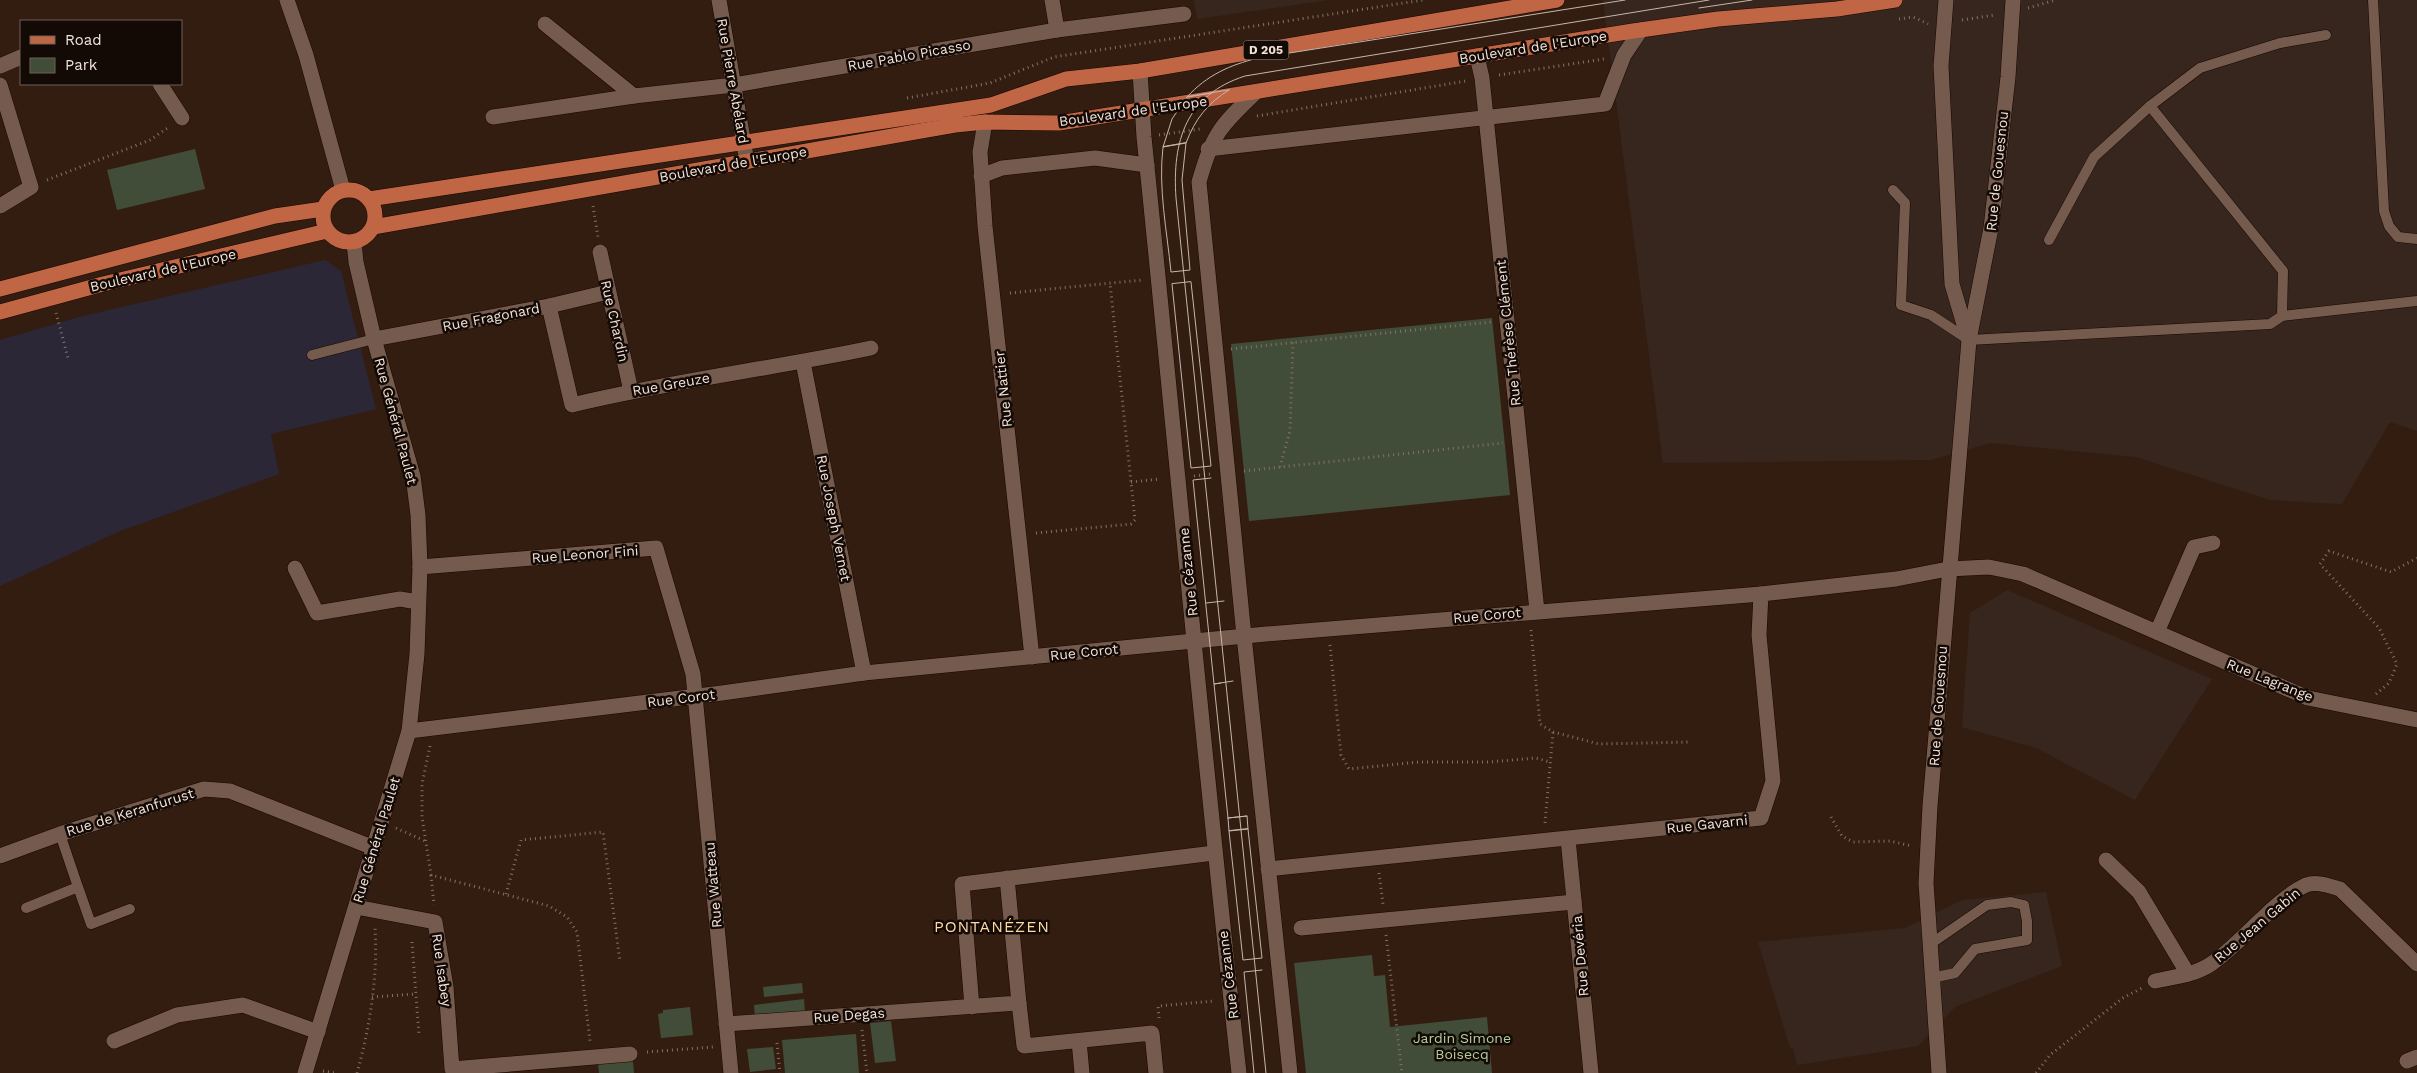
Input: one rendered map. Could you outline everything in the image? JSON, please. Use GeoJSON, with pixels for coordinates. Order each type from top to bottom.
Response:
{"type":"FeatureCollection","features":[{"type":"Feature","properties":{"kind":"main road","name":"Boulevard de l'Europe"},"geometry":{"type":"LineString","coordinates":[[369,199],[991,105],[1066,79],[1140,71],[1557,0]]}},
{"type":"Feature","properties":{"kind":"main road","name":"Boulevard de l'Europe"},"geometry":{"type":"LineString","coordinates":[[373,227],[985,122],[1058,123],[1641,30],[1718,19],[1837,8],[1895,0]]}},
{"type":"Feature","properties":{"kind":"main road"},"geometry":{"type":"LineString","coordinates":[[343,190],[352,190],[369,199],[374,209],[373,227],[369,234],[354,242],[339,241],[327,232],[322,216],[330,197],[343,190]]}},
{"type":"Feature","properties":{"kind":"main road","name":"Boulevard de l'Europe"},"geometry":{"type":"LineString","coordinates":[[0,289],[275,216],[324,209]]}},
{"type":"Feature","properties":{"kind":"main road","name":"Boulevard de l'Europe"},"geometry":{"type":"LineString","coordinates":[[0,312],[103,284],[327,232]]}},
{"type":"Feature","properties":{"kind":"street"},"geometry":{"type":"LineString","coordinates":[[287,0],[306,55],[343,190]]}},
{"type":"Feature","properties":{"kind":"street","name":"Rue Pierre Abélard"},"geometry":{"type":"LineString","coordinates":[[719,0],[747,162]]}},
{"type":"Feature","properties":{"kind":"street"},"geometry":{"type":"LineString","coordinates":[[1052,0],[1057,30]]}},
{"type":"Feature","properties":{"kind":"street","name":"Rue de Gouesnou"},"geometry":{"type":"LineString","coordinates":[[1946,0],[1941,66],[1952,284],[1969,340]]}},
{"type":"Feature","properties":{"kind":"street","name":"Rue de Gouesnou"},"geometry":{"type":"LineString","coordinates":[[1938,1073],[1926,883],[1928,849],[1948,569],[1969,340],[1991,228],[2008,77],[2013,0]]}},
{"type":"Feature","properties":{"kind":"street","name":"Rue Pablo Picasso"},"geometry":{"type":"LineString","coordinates":[[493,117],[634,96],[734,86],[1057,30],[1184,14]]}},
{"type":"Feature","properties":{"kind":"street"},"geometry":{"type":"LineString","coordinates":[[545,24],[634,96]]}},
{"type":"Feature","properties":{"kind":"street"},"geometry":{"type":"LineString","coordinates":[[1208,149],[1605,104],[1624,55],[1641,30]]}},
{"type":"Feature","properties":{"kind":"street","name":"Rue Thérèse Clément"},"geometry":{"type":"LineString","coordinates":[[1477,56],[1482,78],[1519,442],[1533,612]]}},
{"type":"Feature","properties":{"kind":"street"},"geometry":{"type":"LineString","coordinates":[[0,66],[20,57]]}},
{"type":"Feature","properties":{"kind":"street","name":"Rue Cézanne"},"geometry":{"type":"LineString","coordinates":[[1140,71],[1147,166],[1195,642],[1214,854],[1239,1073]]}},
{"type":"Feature","properties":{"kind":"street"},"geometry":{"type":"LineString","coordinates":[[161,85],[182,118]]}},
{"type":"Feature","properties":{"kind":"street"},"geometry":{"type":"LineString","coordinates":[[0,86],[31,187],[0,206]]}},
{"type":"Feature","properties":{"kind":"street"},"geometry":{"type":"LineString","coordinates":[[1255,93],[1223,122],[1208,149],[1199,182],[1290,1073]]}},
{"type":"Feature","properties":{"kind":"street","name":"Rue Nattier"},"geometry":{"type":"LineString","coordinates":[[985,122],[980,152],[981,176],[1032,657]]}},
{"type":"Feature","properties":{"kind":"street"},"geometry":{"type":"LineString","coordinates":[[981,176],[1002,168],[1095,158],[1147,166]]}},
{"type":"Feature","properties":{"kind":"street","name":"Rue Général Paulet"},"geometry":{"type":"LineString","coordinates":[[305,1073],[409,731],[417,654],[420,567],[418,515],[413,476],[374,339],[356,262],[354,242]]}},
{"type":"Feature","properties":{"kind":"street","name":"Rue Chardin"},"geometry":{"type":"LineString","coordinates":[[600,252],[631,391]]}},
{"type":"Feature","properties":{"kind":"street","name":"Rue Fragonard"},"geometry":{"type":"LineString","coordinates":[[374,339],[549,306],[608,292]]}},
{"type":"Feature","properties":{"kind":"street","name":"Rue Greuze"},"geometry":{"type":"LineString","coordinates":[[549,306],[572,405],[631,391],[803,362],[871,348]]}},
{"type":"Feature","properties":{"kind":"street","name":"Rue Joseph Vernet"},"geometry":{"type":"LineString","coordinates":[[803,362],[864,673]]}},
{"type":"Feature","properties":{"kind":"street"},"geometry":{"type":"LineString","coordinates":[[2157,632],[2194,548],[2213,543]]}},
{"type":"Feature","properties":{"kind":"street","name":"Rue Leonor Fini"},"geometry":{"type":"LineString","coordinates":[[420,567],[656,548],[693,674],[696,696]]}},
{"type":"Feature","properties":{"kind":"street","name":"Rue Lagrange"},"geometry":{"type":"LineString","coordinates":[[1948,569],[1989,567],[2022,574],[2308,698],[2417,720]]}},
{"type":"Feature","properties":{"kind":"street"},"geometry":{"type":"LineString","coordinates":[[295,568],[317,614],[400,599],[418,602]]}},
{"type":"Feature","properties":{"kind":"street"},"geometry":{"type":"LineString","coordinates":[[1760,594],[1896,579],[1948,569]]}},
{"type":"Feature","properties":{"kind":"street","name":"Rue Corot"},"geometry":{"type":"LineString","coordinates":[[409,731],[696,696],[864,673],[1244,636],[1760,594]]}},
{"type":"Feature","properties":{"kind":"street","name":"Rue Gavarni"},"geometry":{"type":"LineString","coordinates":[[1268,869],[1761,818],[1773,781],[1759,635],[1760,594]]}},
{"type":"Feature","properties":{"kind":"street","name":"Rue Watteau"},"geometry":{"type":"LineString","coordinates":[[696,696],[731,1073]]}},
{"type":"Feature","properties":{"kind":"street","name":"Rue de Keranfurust"},"geometry":{"type":"LineString","coordinates":[[0,856],[60,834],[204,789],[230,791],[374,848]]}},
{"type":"Feature","properties":{"kind":"street","name":"Rue Devéria"},"geometry":{"type":"LineString","coordinates":[[1568,839],[1591,1073]]}},
{"type":"Feature","properties":{"kind":"street"},"geometry":{"type":"LineString","coordinates":[[972,1007],[962,884],[1214,854]]}},
{"type":"Feature","properties":{"kind":"street"},"geometry":{"type":"LineString","coordinates":[[2106,860],[2139,892],[2188,974]]}},
{"type":"Feature","properties":{"kind":"street"},"geometry":{"type":"LineString","coordinates":[[1007,878],[1024,1046],[1152,1033],[1156,1073]]}},
{"type":"Feature","properties":{"kind":"street","name":"Rue Jean Gabin"},"geometry":{"type":"LineString","coordinates":[[2156,981],[2188,974],[2210,965],[2287,898],[2307,885],[2323,884],[2340,889],[2417,964]]}},
{"type":"Feature","properties":{"kind":"street"},"geometry":{"type":"LineString","coordinates":[[1301,928],[1574,902]]}},
{"type":"Feature","properties":{"kind":"street","name":"Rue Isabey"},"geometry":{"type":"LineString","coordinates":[[356,907],[374,912],[436,922],[446,987],[452,1071],[630,1054]]}},
{"type":"Feature","properties":{"kind":"street","name":"Rue Degas"},"geometry":{"type":"LineString","coordinates":[[726,1024],[1019,1003]]}},
{"type":"Feature","properties":{"kind":"street"},"geometry":{"type":"LineString","coordinates":[[114,1041],[177,1014],[243,1005],[318,1032]]}},
{"type":"Feature","properties":{"kind":"street"},"geometry":{"type":"LineString","coordinates":[[1080,1041],[1082,1073]]}},
{"type":"Feature","properties":{"kind":"lane"},"geometry":{"type":"LineString","coordinates":[[2372,0],[2384,211],[2389,226],[2398,237],[2417,240]]}},
{"type":"Feature","properties":{"kind":"lane"},"geometry":{"type":"LineString","coordinates":[[2049,240],[2094,157],[2150,106],[2200,68],[2280,43],[2326,34]]}},
{"type":"Feature","properties":{"kind":"lane"},"geometry":{"type":"LineString","coordinates":[[2150,106],[2283,271],[2282,316]]}},
{"type":"Feature","properties":{"kind":"lane"},"geometry":{"type":"LineString","coordinates":[[1893,190],[1905,203],[1901,305],[1931,315],[1969,340],[2270,324],[2282,316],[2417,301]]}},
{"type":"Feature","properties":{"kind":"lane"},"geometry":{"type":"LineString","coordinates":[[312,355],[374,339]]}},
{"type":"Feature","properties":{"kind":"lane"},"geometry":{"type":"LineString","coordinates":[[60,834],[91,924],[130,909]]}},
{"type":"Feature","properties":{"kind":"lane"},"geometry":{"type":"LineString","coordinates":[[26,908],[78,887]]}},
{"type":"Feature","properties":{"kind":"lane"},"geometry":{"type":"LineString","coordinates":[[1930,945],[1987,905],[2011,902],[2024,906],[2027,920],[2027,940],[1975,949],[1955,973],[1932,978]]}},
{"type":"Feature","properties":{"kind":"path"},"geometry":{"type":"LineString","coordinates":[[31,187],[150,140],[182,118]]}},
{"type":"Feature","properties":{"kind":"path"},"geometry":{"type":"LineString","coordinates":[[592,200],[600,252]]}},
{"type":"Feature","properties":{"kind":"path"},"geometry":{"type":"LineString","coordinates":[[1007,294],[1142,280]]}},
{"type":"Feature","properties":{"kind":"path"},"geometry":{"type":"LineString","coordinates":[[1018,534],[1131,524],[1135,520],[1110,283]]}},
{"type":"Feature","properties":{"kind":"path"},"geometry":{"type":"LineString","coordinates":[[56,313],[68,358]]}},
{"type":"Feature","properties":{"kind":"path"},"geometry":{"type":"LineString","coordinates":[[1216,350],[1506,321]]}},
{"type":"Feature","properties":{"kind":"path"},"geometry":{"type":"LineString","coordinates":[[1280,467],[1290,431],[1293,342]]}},
{"type":"Feature","properties":{"kind":"path"},"geometry":{"type":"LineString","coordinates":[[1228,472],[1519,442]]}},
{"type":"Feature","properties":{"kind":"path"},"geometry":{"type":"LineString","coordinates":[[1131,482],[1160,479]]}},
{"type":"Feature","properties":{"kind":"path"},"geometry":{"type":"LineString","coordinates":[[2358,709],[2389,683],[2397,664],[2379,628],[2320,564],[2329,550],[2391,572],[2417,558]]}},
{"type":"Feature","properties":{"kind":"path"},"geometry":{"type":"LineString","coordinates":[[1533,612],[1540,724],[1553,732],[1599,744],[1690,742]]}},
{"type":"Feature","properties":{"kind":"path"},"geometry":{"type":"LineString","coordinates":[[1329,629],[1341,755],[1349,769],[1419,762],[1488,762],[1536,758],[1550,762]]}},
{"type":"Feature","properties":{"kind":"path"},"geometry":{"type":"LineString","coordinates":[[433,728],[422,784],[422,817],[436,922]]}},
{"type":"Feature","properties":{"kind":"path"},"geometry":{"type":"LineString","coordinates":[[1544,841],[1553,732]]}},
{"type":"Feature","properties":{"kind":"path"},"geometry":{"type":"LineString","coordinates":[[1831,817],[1842,836],[1853,842],[1890,841],[1928,849]]}},
{"type":"Feature","properties":{"kind":"path"},"geometry":{"type":"LineString","coordinates":[[381,821],[426,841]]}},
{"type":"Feature","properties":{"kind":"path"},"geometry":{"type":"LineString","coordinates":[[506,894],[521,840],[603,832],[620,962]]}},
{"type":"Feature","properties":{"kind":"path"},"geometry":{"type":"LineString","coordinates":[[1377,858],[1402,1073]]}},
{"type":"Feature","properties":{"kind":"path"},"geometry":{"type":"LineString","coordinates":[[431,875],[549,906],[567,917],[577,932],[592,1057]]}},
{"type":"Feature","properties":{"kind":"path"},"geometry":{"type":"LineString","coordinates":[[357,1073],[365,1044],[372,997],[376,948],[374,912]]}},
{"type":"Feature","properties":{"kind":"path"},"geometry":{"type":"LineString","coordinates":[[412,942],[419,1035]]}},
{"type":"Feature","properties":{"kind":"path"},"geometry":{"type":"LineString","coordinates":[[2036,1073],[2050,1054],[2123,998],[2156,981]]}},
{"type":"Feature","properties":{"kind":"path"},"geometry":{"type":"LineString","coordinates":[[372,997],[416,994]]}},
{"type":"Feature","properties":{"kind":"path"},"geometry":{"type":"LineString","coordinates":[[1152,1033],[1161,1033],[1158,1006],[1231,1000]]}},
{"type":"Feature","properties":{"kind":"path"},"geometry":{"type":"LineString","coordinates":[[860,1014],[866,1073]]}},
{"type":"Feature","properties":{"kind":"path"},"geometry":{"type":"LineString","coordinates":[[777,1043],[780,1073]]}},
{"type":"Feature","properties":{"kind":"path"},"geometry":{"type":"LineString","coordinates":[[630,1054],[728,1045]]}},
{"type":"Feature","properties":{"kind":"shaded area"},"geometry":{"type":"Polygon","coordinates":[[[1194,0],[1329,0],[1197,19],[1194,0]]]}},
{"type":"Feature","properties":{"kind":"shaded area"},"geometry":{"type":"Polygon","coordinates":[[[1603,0],[2417,0],[2417,431],[2390,422],[2342,504],[2270,500],[2136,457],[1990,443],[1931,460],[1663,463],[1603,0]]]}},
{"type":"Feature","properties":{"kind":"shaded area"},"geometry":{"type":"Polygon","coordinates":[[[325,260],[341,271],[376,409],[271,434],[279,474],[120,531],[0,586],[0,340],[83,316],[325,260]]]}},
{"type":"Feature","properties":{"kind":"shaded area"},"geometry":{"type":"Polygon","coordinates":[[[2007,590],[2212,679],[2135,800],[2036,748],[1962,727],[1970,613],[2007,590]]]}},
{"type":"Feature","properties":{"kind":"shaded area"},"geometry":{"type":"Polygon","coordinates":[[[2046,892],[2062,966],[1955,1007],[1918,1046],[1797,1065],[1793,1048],[1790,1048],[1758,942],[1905,928],[1962,900],[2046,892]]]}},
{"type":"Feature","properties":{"kind":"green space"},"geometry":{"type":"Polygon","coordinates":[[[195,149],[205,189],[117,210],[107,170],[195,149]]]}},
{"type":"Feature","properties":{"kind":"green space"},"geometry":{"type":"Polygon","coordinates":[[[1492,318],[1510,495],[1249,521],[1231,344],[1492,318]]]}},
{"type":"Feature","properties":{"kind":"green space","name":"Jardin Simone Boisecq"},"geometry":{"type":"Polygon","coordinates":[[[1372,955],[1374,976],[1385,975],[1390,1027],[1487,1017],[1492,1073],[1306,1073],[1294,963],[1372,955]]]}},
{"type":"Feature","properties":{"kind":"green space"},"geometry":{"type":"Polygon","coordinates":[[[802,983],[803,993],[764,997],[763,987],[802,983]]]}},
{"type":"Feature","properties":{"kind":"green space"},"geometry":{"type":"Polygon","coordinates":[[[804,999],[805,1012],[755,1017],[754,1005],[804,999]]]}},
{"type":"Feature","properties":{"kind":"green space"},"geometry":{"type":"Polygon","coordinates":[[[690,1007],[693,1035],[661,1038],[658,1014],[663,1013],[663,1010],[690,1007]]]}},
{"type":"Feature","properties":{"kind":"green space"},"geometry":{"type":"Polygon","coordinates":[[[891,1021],[896,1061],[875,1063],[870,1023],[891,1021]]]}},
{"type":"Feature","properties":{"kind":"green space"},"geometry":{"type":"Polygon","coordinates":[[[856,1034],[859,1073],[785,1073],[782,1040],[856,1034]]]}},
{"type":"Feature","properties":{"kind":"green space"},"geometry":{"type":"Polygon","coordinates":[[[773,1047],[776,1069],[750,1072],[747,1049],[773,1047]]]}},
{"type":"Feature","properties":{"kind":"green space"},"geometry":{"type":"Polygon","coordinates":[[[633,1061],[634,1073],[599,1073],[598,1064],[633,1061]]]}},
{"type":"Feature","properties":{"kind":"tram line"},"geometry":{"type":"LineString","coordinates":[[1212,93],[1187,97],[1195,89],[1220,72],[1258,58],[1625,0]]}},
{"type":"Feature","properties":{"kind":"tram line"},"geometry":{"type":"LineString","coordinates":[[1266,1073],[1176,198],[1175,177],[1177,158],[1187,123],[1196,108],[1209,95],[1225,84],[1245,76],[1709,0]]}},
{"type":"Feature","properties":{"kind":"tram line"},"geometry":{"type":"LineString","coordinates":[[1699,8],[1752,0]]}},
{"type":"Feature","properties":{"kind":"tram line"},"geometry":{"type":"LineString","coordinates":[[1229,90],[1203,112],[1186,143],[1163,147],[1172,119],[1187,97],[1229,90]]}},
{"type":"Feature","properties":{"kind":"tram line"},"geometry":{"type":"LineString","coordinates":[[1186,143],[1182,180],[1190,270],[1171,272],[1162,194],[1163,147],[1186,143]]}},
{"type":"Feature","properties":{"kind":"tram line"},"geometry":{"type":"LineString","coordinates":[[1191,282],[1211,466],[1191,468],[1172,284],[1191,282]]}},
{"type":"Feature","properties":{"kind":"tram line"},"geometry":{"type":"LineString","coordinates":[[1211,478],[1193,480],[1214,684],[1233,681]]}},
{"type":"Feature","properties":{"kind":"tram line"},"geometry":{"type":"LineString","coordinates":[[1206,603],[1224,601]]}},
{"type":"Feature","properties":{"kind":"tram line"},"geometry":{"type":"LineString","coordinates":[[1221,683],[1214,684],[1229,831],[1248,829],[1247,816],[1228,818]]}},
{"type":"Feature","properties":{"kind":"tram line"},"geometry":{"type":"LineString","coordinates":[[1228,818],[1247,816]]}},
{"type":"Feature","properties":{"kind":"tram line"},"geometry":{"type":"LineString","coordinates":[[1248,829],[1262,958],[1243,960],[1229,831],[1248,829]]}},
{"type":"Feature","properties":{"kind":"tram line"},"geometry":{"type":"LineString","coordinates":[[1254,1073],[1244,972],[1262,970]]}},
{"type":"Feature","properties":{"kind":"district","name":"PONTANÉZEN"},"geometry":{"type":"Point","coordinates":[992,926]}}]}
